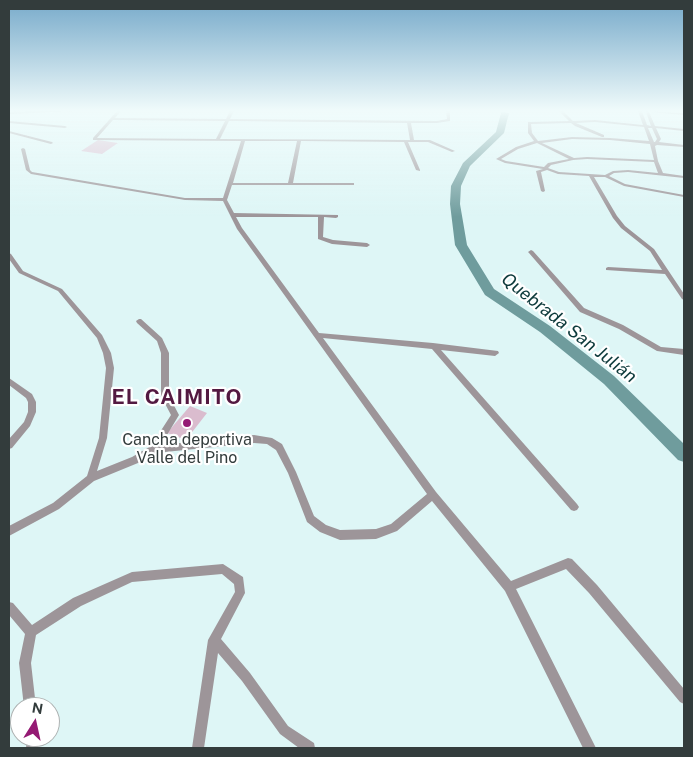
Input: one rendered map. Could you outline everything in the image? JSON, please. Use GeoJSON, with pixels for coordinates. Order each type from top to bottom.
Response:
{"type":"FeatureCollection","features":[{"type":"Feature","properties":{"kind":"street"},"geometry":{"type":"LineString","coordinates":[[241,146],[225,200],[244,235],[433,496],[509,586],[590,748]]}},
{"type":"Feature","properties":{"kind":"street"},"geometry":{"type":"LineString","coordinates":[[290,184],[298,146]]}},
{"type":"Feature","properties":{"kind":"street"},"geometry":{"type":"LineString","coordinates":[[411,146],[418,170]]}},
{"type":"Feature","properties":{"kind":"street"},"geometry":{"type":"LineString","coordinates":[[442,146],[453,151]]}},
{"type":"Feature","properties":{"kind":"street"},"geometry":{"type":"LineString","coordinates":[[523,146],[498,159],[505,162],[546,169],[591,176],[606,176],[624,185],[684,196]]}},
{"type":"Feature","properties":{"kind":"street"},"geometry":{"type":"LineString","coordinates":[[546,146],[573,159]]}},
{"type":"Feature","properties":{"kind":"street"},"geometry":{"type":"LineString","coordinates":[[654,146],[656,161],[661,174]]}},
{"type":"Feature","properties":{"kind":"street"},"geometry":{"type":"LineString","coordinates":[[24,149],[28,170],[31,173],[185,199],[225,200]]}},
{"type":"Feature","properties":{"kind":"street"},"geometry":{"type":"LineString","coordinates":[[543,191],[538,171],[546,169],[550,164],[573,159],[656,161]]}},
{"type":"Feature","properties":{"kind":"street"},"geometry":{"type":"LineString","coordinates":[[606,176],[608,173],[619,171],[684,177]]}},
{"type":"Feature","properties":{"kind":"street"},"geometry":{"type":"LineString","coordinates":[[591,176],[624,227],[652,250],[684,298]]}},
{"type":"Feature","properties":{"kind":"street"},"geometry":{"type":"LineString","coordinates":[[229,184],[352,184]]}},
{"type":"Feature","properties":{"kind":"street"},"geometry":{"type":"LineString","coordinates":[[233,215],[336,216]]}},
{"type":"Feature","properties":{"kind":"street"},"geometry":{"type":"LineString","coordinates":[[321,216],[320,238],[332,242],[367,245]]}},
{"type":"Feature","properties":{"kind":"street"},"geometry":{"type":"LineString","coordinates":[[531,252],[582,310],[621,327],[653,346],[684,352]]}},
{"type":"Feature","properties":{"kind":"street"},"geometry":{"type":"LineString","coordinates":[[9,255],[21,272],[60,290],[100,337],[107,353],[110,368],[102,438],[91,478]]}},
{"type":"Feature","properties":{"kind":"street"},"geometry":{"type":"LineString","coordinates":[[608,269],[667,272]]}},
{"type":"Feature","properties":{"kind":"street"},"geometry":{"type":"LineString","coordinates":[[676,286],[684,286]]}},
{"type":"Feature","properties":{"kind":"street"},"geometry":{"type":"LineString","coordinates":[[139,321],[160,340],[165,353],[165,396],[175,415],[154,449]]}},
{"type":"Feature","properties":{"kind":"street"},"geometry":{"type":"LineString","coordinates":[[317,335],[495,353]]}},
{"type":"Feature","properties":{"kind":"street"},"geometry":{"type":"LineString","coordinates":[[433,346],[574,506]]}},
{"type":"Feature","properties":{"kind":"street"},"geometry":{"type":"LineString","coordinates":[[9,381],[29,396],[32,402],[32,412],[27,424],[9,445]]}},
{"type":"Feature","properties":{"kind":"street"},"geometry":{"type":"LineString","coordinates":[[9,531],[56,506],[91,478],[135,460],[154,449],[254,439],[269,441],[279,447],[286,458],[310,519],[322,528],[340,535],[376,534],[394,528],[433,496]]}},
{"type":"Feature","properties":{"kind":"street"},"geometry":{"type":"LineString","coordinates":[[509,586],[568,563],[593,589],[684,698]]}},
{"type":"Feature","properties":{"kind":"street"},"geometry":{"type":"LineString","coordinates":[[29,697],[25,663],[31,632],[77,602],[132,577],[224,569],[239,581],[240,593],[214,640],[198,748]]}},
{"type":"Feature","properties":{"kind":"street"},"geometry":{"type":"LineString","coordinates":[[9,606],[31,632]]}},
{"type":"Feature","properties":{"kind":"street"},"geometry":{"type":"LineString","coordinates":[[214,640],[246,677],[284,730],[309,748]]}},
{"type":"Feature","properties":{"kind":"shaded area"},"geometry":{"type":"Polygon","coordinates":[[[88,146],[113,146],[102,154],[81,151],[88,146]]]}},
{"type":"Feature","properties":{"kind":"shaded area","name":"Cancha deportiva Valle del Pino"},"geometry":{"type":"Polygon","coordinates":[[[190,406],[207,413],[186,440],[167,433],[190,406]]]}},
{"type":"Feature","properties":{"kind":"waterway","name":"Quebrada San Julián"},"geometry":{"type":"LineString","coordinates":[[486,146],[466,165],[456,186],[455,204],[461,245],[489,292],[545,329],[609,380],[684,455]]}},
{"type":"Feature","properties":{"kind":"place","name":"Cancha deportiva Valle del Pino"},"geometry":{"type":"Point","coordinates":[187,423]}},
{"type":"Feature","properties":{"kind":"district","name":"EL CAIMITO"},"geometry":{"type":"Point","coordinates":[177,398]}}]}
